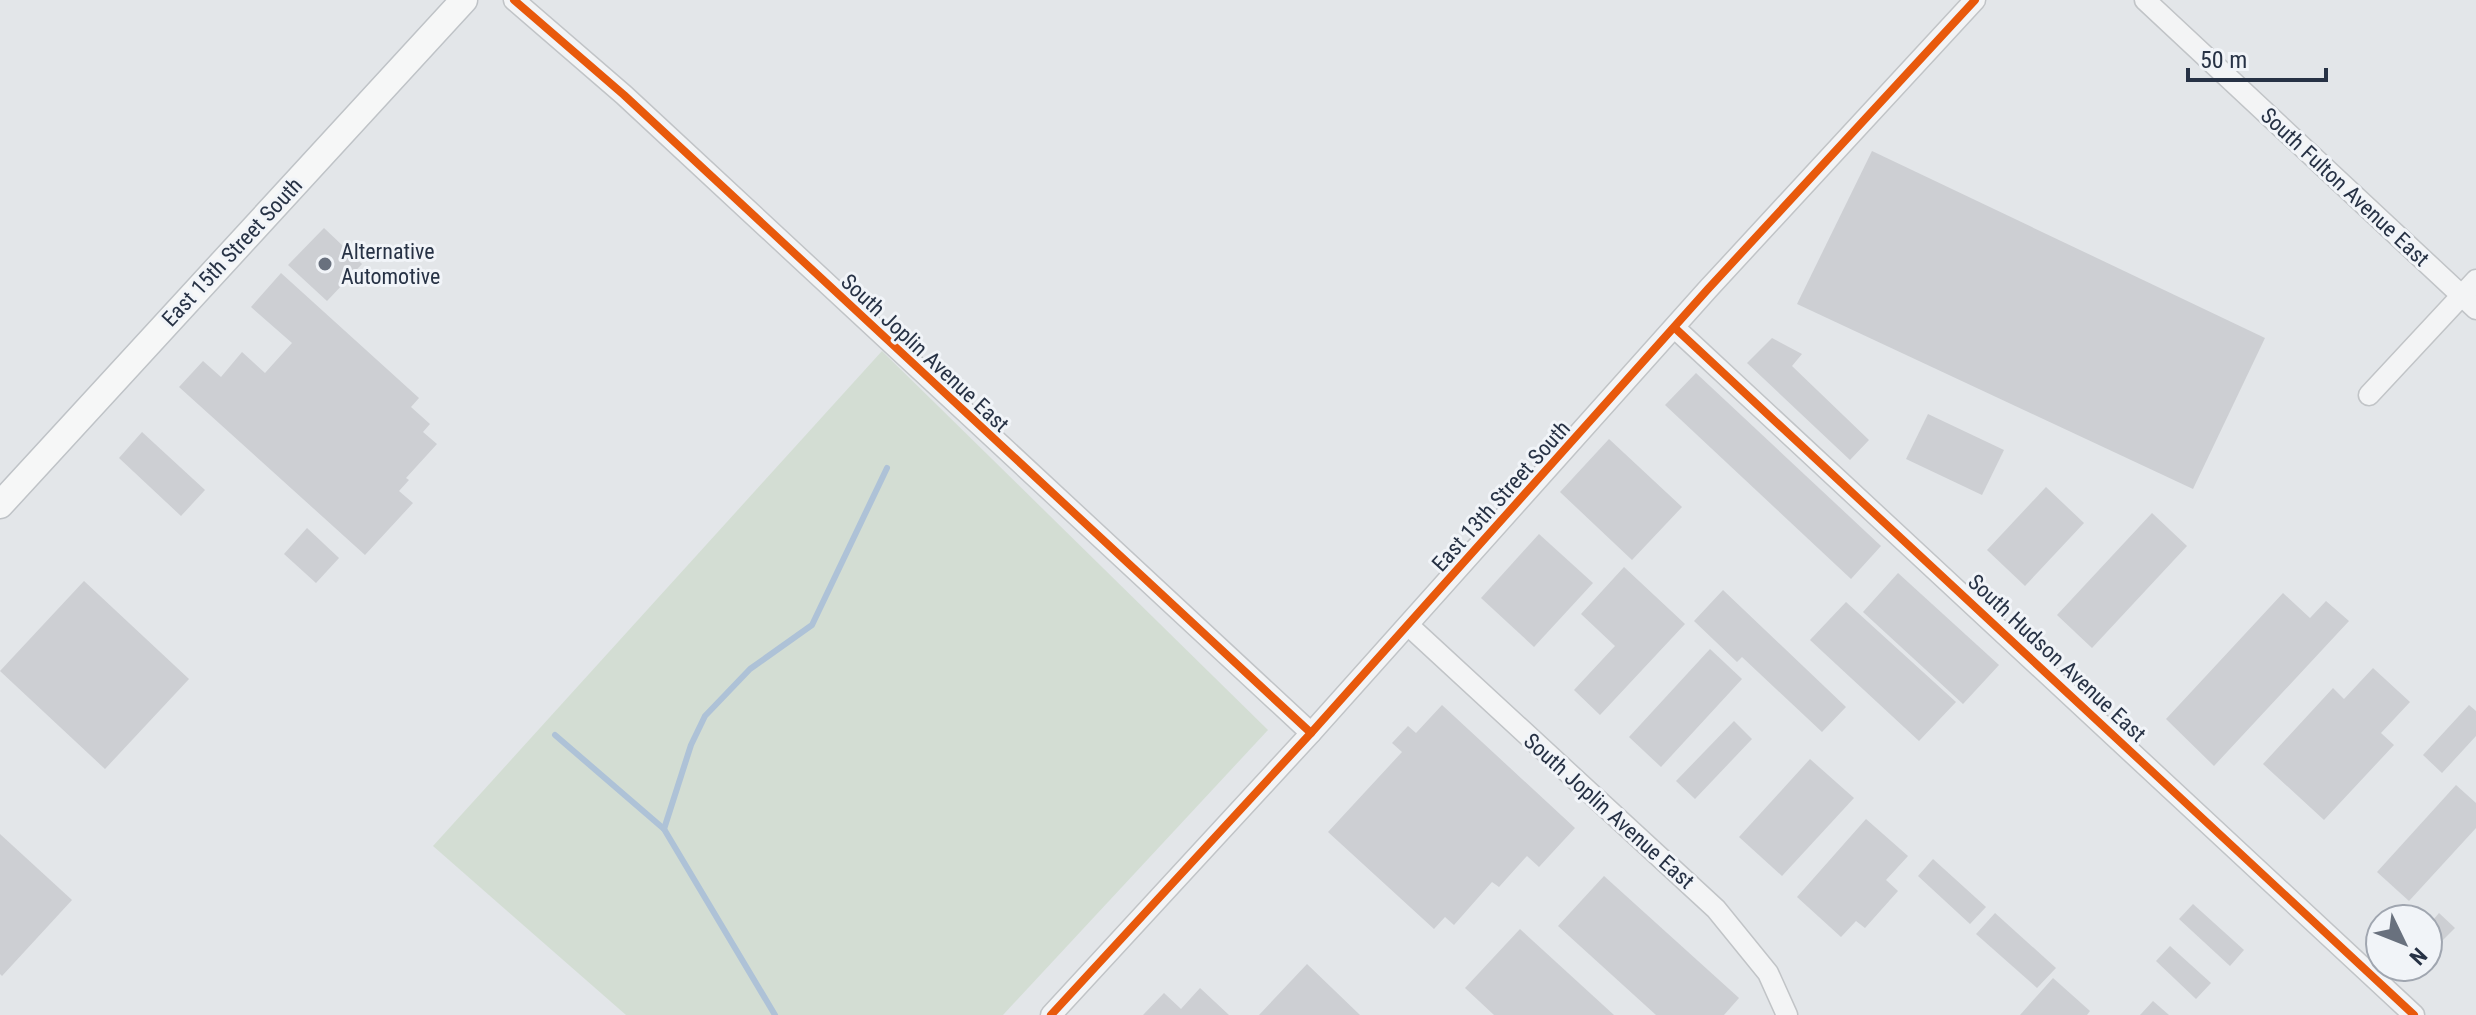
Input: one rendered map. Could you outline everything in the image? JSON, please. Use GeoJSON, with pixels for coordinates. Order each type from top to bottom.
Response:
{"type":"FeatureCollection","features":[{"type":"Feature","properties":{"kind":"main road","name":"East 15th Street South"},"geometry":{"type":"LineString","coordinates":[[0,505],[464,0]]}},
{"type":"Feature","properties":{"kind":"street","name":"South Joplin Avenue East"},"geometry":{"type":"LineString","coordinates":[[514,0],[624,95],[1311,733]]}},
{"type":"Feature","properties":{"kind":"street","name":"East 13th Street South"},"geometry":{"type":"LineString","coordinates":[[1051,1015],[1311,733],[1676,329],[1708,289],[1975,0]]}},
{"type":"Feature","properties":{"kind":"street","name":"South Fulton Avenue East"},"geometry":{"type":"LineString","coordinates":[[2145,0],[2469,302]]}},
{"type":"Feature","properties":{"kind":"street"},"geometry":{"type":"LineString","coordinates":[[2369,395],[2469,302],[2476,280]]}},
{"type":"Feature","properties":{"kind":"street","name":"South Hudson Avenue East"},"geometry":{"type":"LineString","coordinates":[[1676,329],[2414,1015]]}},
{"type":"Feature","properties":{"kind":"street","name":"South Joplin Avenue East"},"geometry":{"type":"LineString","coordinates":[[1408,625],[1716,909],[1768,973],[1787,1015]]}},
{"type":"Feature","properties":{"kind":"shaded area"},"geometry":{"type":"Polygon","coordinates":[[[882,351],[1268,730],[1003,1015],[626,1015],[433,846],[882,351]]]}},
{"type":"Feature","properties":{"kind":"building"},"geometry":{"type":"Polygon","coordinates":[[[1872,151],[2265,338],[2193,489],[1797,304],[1872,151]]]}},
{"type":"Feature","properties":{"kind":"building","name":"Alternative Automotive"},"geometry":{"type":"Polygon","coordinates":[[[324,228],[362,264],[327,301],[288,265],[324,228]]]}},
{"type":"Feature","properties":{"kind":"building"},"geometry":{"type":"Polygon","coordinates":[[[281,273],[419,398],[411,407],[430,424],[423,432],[437,444],[406,478],[409,480],[399,491],[413,503],[365,555],[179,387],[203,361],[221,377],[242,352],[265,373],[292,343],[251,307],[281,273]]]}},
{"type":"Feature","properties":{"kind":"building"},"geometry":{"type":"Polygon","coordinates":[[[1772,338],[1802,354],[1792,366],[1869,440],[1850,460],[1747,363],[1772,338]]]}},
{"type":"Feature","properties":{"kind":"building"},"geometry":{"type":"Polygon","coordinates":[[[1696,373],[1881,546],[1851,579],[1665,405],[1696,373]]]}},
{"type":"Feature","properties":{"kind":"building"},"geometry":{"type":"Polygon","coordinates":[[[1928,414],[2004,450],[1982,495],[1906,459],[1928,414]]]}},
{"type":"Feature","properties":{"kind":"building"},"geometry":{"type":"Polygon","coordinates":[[[142,432],[205,490],[181,516],[119,458],[142,432]]]}},
{"type":"Feature","properties":{"kind":"building"},"geometry":{"type":"Polygon","coordinates":[[[1609,439],[1682,507],[1632,560],[1560,492],[1609,439]]]}},
{"type":"Feature","properties":{"kind":"building"},"geometry":{"type":"Polygon","coordinates":[[[2046,487],[2084,523],[2025,586],[1987,550],[2046,487]]]}},
{"type":"Feature","properties":{"kind":"building"},"geometry":{"type":"Polygon","coordinates":[[[2152,513],[2187,546],[2092,648],[2057,615],[2152,513]]]}},
{"type":"Feature","properties":{"kind":"building"},"geometry":{"type":"Polygon","coordinates":[[[307,528],[339,558],[316,583],[284,554],[307,528]]]}},
{"type":"Feature","properties":{"kind":"building"},"geometry":{"type":"Polygon","coordinates":[[[1539,534],[1593,583],[1534,647],[1481,598],[1539,534]]]}},
{"type":"Feature","properties":{"kind":"building"},"geometry":{"type":"Polygon","coordinates":[[[1624,567],[1685,624],[1600,715],[1574,690],[1615,646],[1581,614],[1624,567]]]}},
{"type":"Feature","properties":{"kind":"building"},"geometry":{"type":"Polygon","coordinates":[[[1898,573],[1999,665],[1963,704],[1863,612],[1898,573]]]}},
{"type":"Feature","properties":{"kind":"building"},"geometry":{"type":"Polygon","coordinates":[[[84,581],[189,679],[105,769],[0,671],[84,581]]]}},
{"type":"Feature","properties":{"kind":"building"},"geometry":{"type":"Polygon","coordinates":[[[1723,590],[1846,707],[1822,732],[1742,657],[1737,662],[1694,621],[1723,590]]]}},
{"type":"Feature","properties":{"kind":"building"},"geometry":{"type":"Polygon","coordinates":[[[2283,593],[2310,618],[2326,601],[2349,621],[2214,766],[2166,719],[2283,593]]]}},
{"type":"Feature","properties":{"kind":"building"},"geometry":{"type":"Polygon","coordinates":[[[1846,602],[1956,702],[1919,741],[1810,640],[1846,602]]]}},
{"type":"Feature","properties":{"kind":"building"},"geometry":{"type":"Polygon","coordinates":[[[1710,649],[1742,679],[1661,767],[1629,737],[1710,649]]]}},
{"type":"Feature","properties":{"kind":"building"},"geometry":{"type":"Polygon","coordinates":[[[2373,668],[2410,702],[2381,733],[2394,745],[2324,820],[2263,764],[2333,688],[2344,699],[2373,668]]]}},
{"type":"Feature","properties":{"kind":"building"},"geometry":{"type":"Polygon","coordinates":[[[1442,705],[1575,828],[1539,867],[1527,856],[1499,887],[1492,882],[1454,925],[1445,917],[1434,929],[1328,832],[1402,752],[1392,743],[1408,726],[1416,733],[1442,705]]]}},
{"type":"Feature","properties":{"kind":"building"},"geometry":{"type":"Polygon","coordinates":[[[2469,705],[2476,711],[2476,736],[2442,773],[2423,755],[2469,705]]]}},
{"type":"Feature","properties":{"kind":"building"},"geometry":{"type":"Polygon","coordinates":[[[1734,721],[1752,739],[1695,799],[1676,781],[1734,721]]]}},
{"type":"Feature","properties":{"kind":"building"},"geometry":{"type":"Polygon","coordinates":[[[1810,759],[1854,798],[1782,876],[1739,837],[1810,759]]]}},
{"type":"Feature","properties":{"kind":"building"},"geometry":{"type":"Polygon","coordinates":[[[2456,785],[2476,803],[2476,828],[2409,901],[2377,872],[2456,785]]]}},
{"type":"Feature","properties":{"kind":"building"},"geometry":{"type":"Polygon","coordinates":[[[1866,819],[1908,856],[1886,880],[1898,891],[1865,928],[1856,921],[1841,937],[1797,897],[1866,819]]]}},
{"type":"Feature","properties":{"kind":"building"},"geometry":{"type":"Polygon","coordinates":[[[0,834],[72,900],[2,976],[0,974],[0,834]]]}},
{"type":"Feature","properties":{"kind":"building"},"geometry":{"type":"Polygon","coordinates":[[[1933,859],[1986,907],[1970,924],[1918,876],[1933,859]]]}},
{"type":"Feature","properties":{"kind":"building"},"geometry":{"type":"Polygon","coordinates":[[[1604,876],[1739,998],[1724,1015],[1656,1015],[1558,926],[1604,876]]]}},
{"type":"Feature","properties":{"kind":"building"},"geometry":{"type":"Polygon","coordinates":[[[2193,904],[2244,950],[2230,966],[2179,919],[2193,904]]]}},
{"type":"Feature","properties":{"kind":"building"},"geometry":{"type":"Polygon","coordinates":[[[1995,913],[2056,968],[2037,988],[1976,934],[1995,913]]]}},
{"type":"Feature","properties":{"kind":"building"},"geometry":{"type":"Polygon","coordinates":[[[2444,918],[2455,928],[2444,939],[2444,918]]]}},
{"type":"Feature","properties":{"kind":"building"},"geometry":{"type":"Polygon","coordinates":[[[1520,929],[1614,1015],[1494,1015],[1465,988],[1520,929]]]}},
{"type":"Feature","properties":{"kind":"building"},"geometry":{"type":"Polygon","coordinates":[[[2170,946],[2211,983],[2196,999],[2156,961],[2170,946]]]}},
{"type":"Feature","properties":{"kind":"building"},"geometry":{"type":"Polygon","coordinates":[[[1307,964],[1360,1015],[1259,1015],[1307,964]]]}},
{"type":"Feature","properties":{"kind":"building"},"geometry":{"type":"Polygon","coordinates":[[[2053,978],[2090,1011],[2087,1015],[2020,1015],[2053,978]]]}},
{"type":"Feature","properties":{"kind":"building"},"geometry":{"type":"Polygon","coordinates":[[[1200,988],[1229,1015],[1143,1015],[1164,993],[1181,1009],[1200,988]]]}},
{"type":"Feature","properties":{"kind":"building"},"geometry":{"type":"Polygon","coordinates":[[[2153,1001],[2169,1015],[2140,1015],[2153,1001]]]}},
{"type":"Feature","properties":{"kind":"waterway"},"geometry":{"type":"LineString","coordinates":[[664,829],[691,745],[705,716],[750,669],[812,625],[887,468]]}},
{"type":"Feature","properties":{"kind":"waterway"},"geometry":{"type":"LineString","coordinates":[[555,735],[664,829],[775,1015]]}},
{"type":"Feature","properties":{"kind":"cycle path"},"geometry":{"type":"LineString","coordinates":[[514,0],[624,95],[1311,733]]}},
{"type":"Feature","properties":{"kind":"cycle path"},"geometry":{"type":"LineString","coordinates":[[1051,1015],[1311,733],[1708,289],[1975,0]]}},
{"type":"Feature","properties":{"kind":"cycle path"},"geometry":{"type":"LineString","coordinates":[[1676,329],[2414,1015]]}},
{"type":"Feature","properties":{"kind":"place","name":"Alternative Automotive"},"geometry":{"type":"Point","coordinates":[325,264]}}]}
